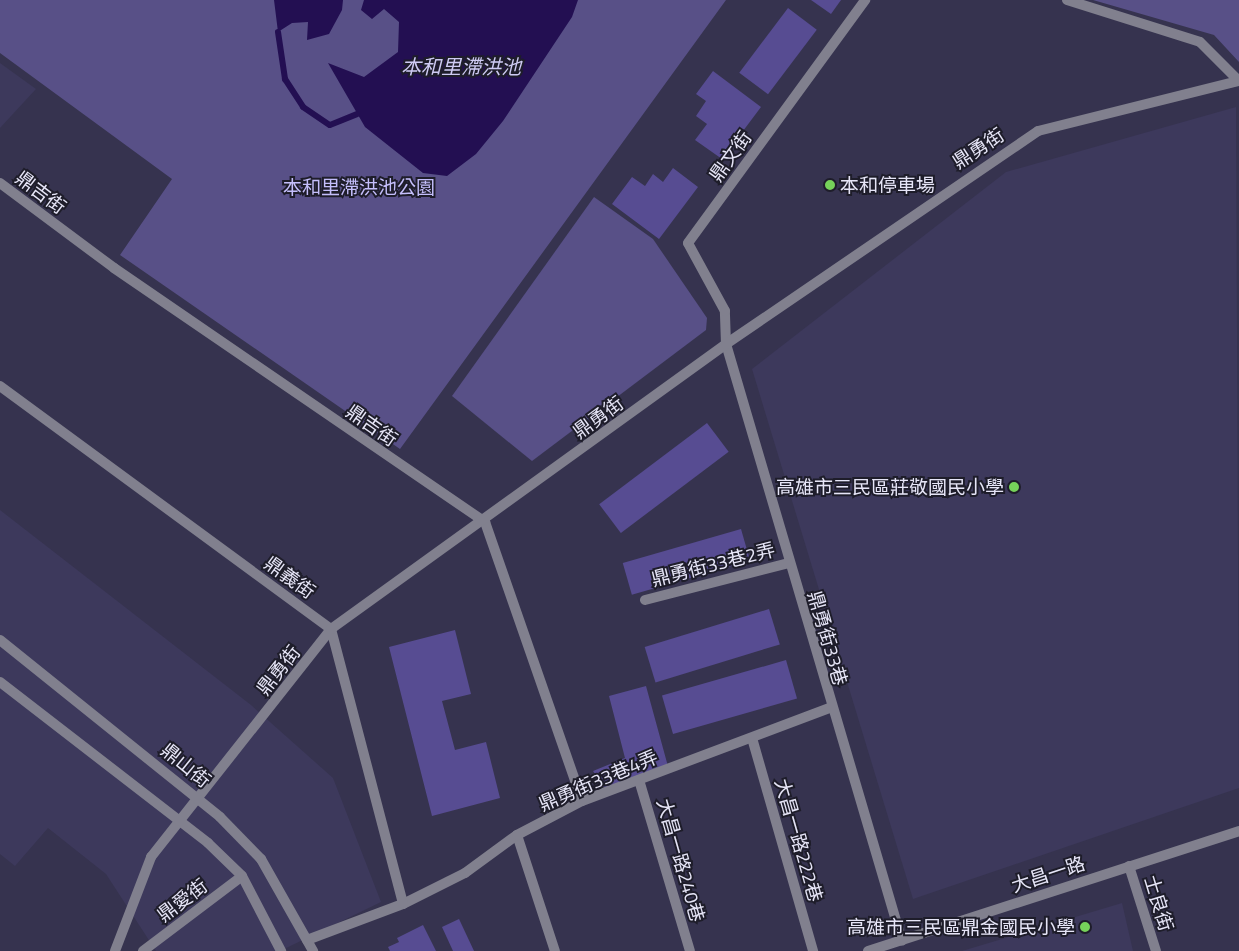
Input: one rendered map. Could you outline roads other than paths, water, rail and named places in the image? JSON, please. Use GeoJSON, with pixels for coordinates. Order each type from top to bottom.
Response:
{"type":"FeatureCollection","features":[{"type":"Feature","properties":{"kind":"street","name":"鼎文街"},"geometry":{"type":"LineString","coordinates":[[726,344],[725,311],[688,244],[865,0]]}},
{"type":"Feature","properties":{"kind":"street"},"geometry":{"type":"LineString","coordinates":[[1067,0],[1200,42],[1239,81]]}},
{"type":"Feature","properties":{"kind":"street","name":"鼎勇街"},"geometry":{"type":"LineString","coordinates":[[115,951],[151,857],[200,800],[331,629],[485,522],[726,344],[1038,131],[1239,81]]}},
{"type":"Feature","properties":{"kind":"street","name":"鼎吉街"},"geometry":{"type":"LineString","coordinates":[[0,183],[122,273],[485,522]]}},
{"type":"Feature","properties":{"kind":"street","name":"鼎勇街33巷"},"geometry":{"type":"LineString","coordinates":[[726,344],[830,708],[902,941]]}},
{"type":"Feature","properties":{"kind":"street","name":"鼎義街"},"geometry":{"type":"LineString","coordinates":[[0,386],[331,629]]}},
{"type":"Feature","properties":{"kind":"street"},"geometry":{"type":"LineString","coordinates":[[485,522],[582,801]]}},
{"type":"Feature","properties":{"kind":"street","name":"鼎勇街33巷2弄"},"geometry":{"type":"LineString","coordinates":[[645,600],[789,562]]}},
{"type":"Feature","properties":{"kind":"street"},"geometry":{"type":"LineString","coordinates":[[331,629],[403,904]]}},
{"type":"Feature","properties":{"kind":"street","name":"鼎山街"},"geometry":{"type":"LineString","coordinates":[[0,640],[200,800],[261,859],[313,951]]}},
{"type":"Feature","properties":{"kind":"street"},"geometry":{"type":"LineString","coordinates":[[0,682],[181,821],[242,876],[281,951]]}},
{"type":"Feature","properties":{"kind":"street","name":"鼎勇街33巷4弄"},"geometry":{"type":"LineString","coordinates":[[307,940],[403,904],[465,873],[517,835],[582,801],[830,708]]}},
{"type":"Feature","properties":{"kind":"street","name":"大昌一路222巷"},"geometry":{"type":"LineString","coordinates":[[752,738],[813,951]]}},
{"type":"Feature","properties":{"kind":"street","name":"大昌一路240巷"},"geometry":{"type":"LineString","coordinates":[[639,780],[690,951]]}},
{"type":"Feature","properties":{"kind":"street","name":"大昌一路"},"geometry":{"type":"LineString","coordinates":[[868,951],[1239,831]]}},
{"type":"Feature","properties":{"kind":"street"},"geometry":{"type":"LineString","coordinates":[[517,835],[555,951]]}},
{"type":"Feature","properties":{"kind":"street","name":"士良街"},"geometry":{"type":"LineString","coordinates":[[1129,866],[1156,951]]}},
{"type":"Feature","properties":{"kind":"street","name":"鼎愛街"},"geometry":{"type":"LineString","coordinates":[[143,951],[242,876]]}},
{"type":"Feature","properties":{"kind":"water"},"geometry":{"type":"Polygon","coordinates":[[[274,0],[343,0],[342,10],[329,34],[307,40],[308,22],[292,23],[278,32],[274,0]]]}},
{"type":"Feature","properties":{"kind":"water","name":"本和里滯洪池"},"geometry":{"type":"Polygon","coordinates":[[[364,0],[578,0],[572,17],[503,121],[476,154],[447,176],[423,173],[365,127],[328,63],[364,77],[398,52],[399,22],[384,9],[372,19],[361,10],[364,0]]]}},
{"type":"Feature","properties":{"kind":"waterway"},"geometry":{"type":"LineString","coordinates":[[278,32],[285,79],[303,107],[330,125],[357,114]]}},
{"type":"Feature","properties":{"kind":"place","name":"本和停車場"},"geometry":{"type":"Point","coordinates":[830,185]}},
{"type":"Feature","properties":{"kind":"place","name":"高雄市三民區莊敬國民小學"},"geometry":{"type":"Point","coordinates":[1014,487]}},
{"type":"Feature","properties":{"kind":"place","name":"高雄市三民區鼎金國民小學"},"geometry":{"type":"Point","coordinates":[1085,927]}},
{"type":"Feature","properties":{"kind":"park label","name":"本和里滯洪池公園"},"geometry":{"type":"Point","coordinates":[359,187]}}]}
